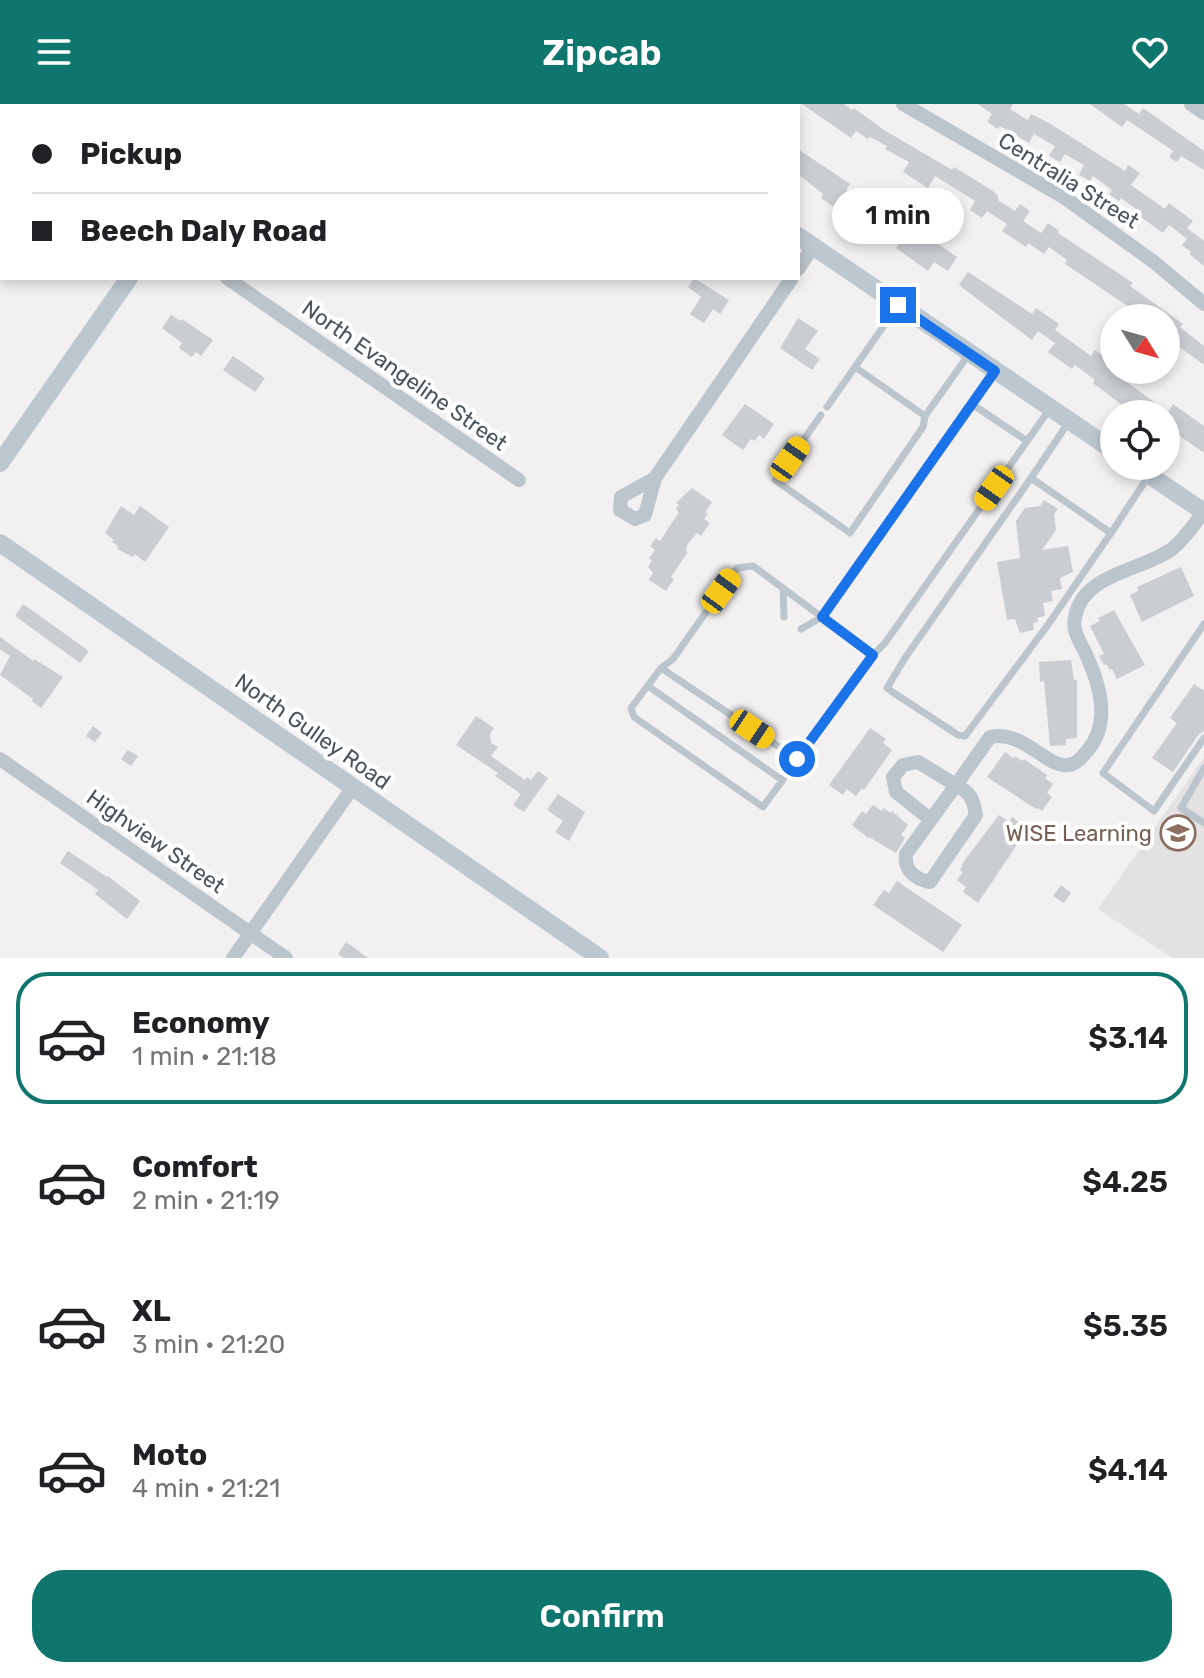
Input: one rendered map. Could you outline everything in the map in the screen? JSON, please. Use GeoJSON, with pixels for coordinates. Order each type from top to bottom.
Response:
{"type":"FeatureCollection","features":[{"type":"Feature","properties":{"kind":"street","name":"Centralia Street"},"geometry":{"type":"LineString","coordinates":[[903,104],[1065,198],[1154,262],[1204,304]]}},
{"type":"Feature","properties":{"kind":"street"},"geometry":{"type":"LineString","coordinates":[[1191,104],[1204,113]]}},
{"type":"Feature","properties":{"kind":"street"},"geometry":{"type":"LineString","coordinates":[[800,262],[806,242],[1100,442]]}},
{"type":"Feature","properties":{"kind":"street"},"geometry":{"type":"LineString","coordinates":[[0,463],[128,280]]}},
{"type":"Feature","properties":{"kind":"street","name":"North Evangeline Street"},"geometry":{"type":"LineString","coordinates":[[230,280],[519,480]]}},
{"type":"Feature","properties":{"kind":"street"},"geometry":{"type":"LineString","coordinates":[[655,478],[791,280]]}},
{"type":"Feature","properties":{"kind":"street"},"geometry":{"type":"LineString","coordinates":[[930,819],[896,792],[893,777],[903,765],[918,762],[956,785],[973,798],[976,815],[930,882],[919,880],[908,870],[906,854],[956,785],[984,744],[996,736],[1009,737],[1029,745],[1057,764],[1068,765],[1079,760],[1094,742],[1101,710],[1099,688],[1074,630],[1077,609],[1099,582],[1170,550],[1204,512],[1156,480]]}},
{"type":"Feature","properties":{"kind":"street","name":"North Gulley Road"},"geometry":{"type":"LineString","coordinates":[[0,543],[600,958]]}},
{"type":"Feature","properties":{"kind":"street","name":"Highview Street"},"geometry":{"type":"LineString","coordinates":[[0,759],[286,958]]}},
{"type":"Feature","properties":{"kind":"street"},"geometry":{"type":"LineString","coordinates":[[233,958],[353,787]]}},
{"type":"Feature","properties":{"kind":"lane"},"geometry":{"type":"LineString","coordinates":[[827,407],[898,305]]}},
{"type":"Feature","properties":{"kind":"lane"},"geometry":{"type":"LineString","coordinates":[[821,415],[775,480],[850,533],[923,427],[925,416],[970,354]]}},
{"type":"Feature","properties":{"kind":"lane"},"geometry":{"type":"LineString","coordinates":[[855,367],[925,416]]}},
{"type":"Feature","properties":{"kind":"lane"},"geometry":{"type":"LineString","coordinates":[[801,629],[822,617],[995,371]]}},
{"type":"Feature","properties":{"kind":"lane"},"geometry":{"type":"LineString","coordinates":[[972,404],[1027,441]]}},
{"type":"Feature","properties":{"kind":"lane"},"geometry":{"type":"LineString","coordinates":[[873,655],[753,566],[737,568],[673,659],[661,668],[631,708],[634,717],[763,807],[873,655],[885,643],[1050,408]]}},
{"type":"Feature","properties":{"kind":"lane"},"geometry":{"type":"LineString","coordinates":[[1069,421],[887,688],[958,735],[965,736],[1111,533],[1138,480]]}},
{"type":"Feature","properties":{"kind":"lane"},"geometry":{"type":"LineString","coordinates":[[1031,478],[1111,533]]}},
{"type":"Feature","properties":{"kind":"lane"},"geometry":{"type":"LineString","coordinates":[[783,588],[784,617]]}},
{"type":"Feature","properties":{"kind":"lane"},"geometry":{"type":"LineString","coordinates":[[1204,624],[1103,773],[1154,811],[1204,738]]}},
{"type":"Feature","properties":{"kind":"lane"},"geometry":{"type":"LineString","coordinates":[[661,668],[797,759]]}},
{"type":"Feature","properties":{"kind":"lane"},"geometry":{"type":"LineString","coordinates":[[648,686],[782,780]]}},
{"type":"Feature","properties":{"kind":"lane"},"geometry":{"type":"LineString","coordinates":[[1204,768],[1201,780],[1181,808],[1204,823]]}},
{"type":"Feature","properties":{"kind":"shaded area","name":"WISE Learning"},"geometry":{"type":"Polygon","coordinates":[[[1204,757],[1204,958],[1172,958],[1098,909],[1204,757]]]}},
{"type":"Feature","properties":{"kind":"building"},"geometry":{"type":"Polygon","coordinates":[[[802,104],[844,104],[852,110],[854,108],[884,130],[985,186],[997,194],[999,201],[1015,211],[1020,204],[1030,211],[1023,221],[1041,233],[1048,223],[1058,233],[1133,283],[1130,286],[1155,304],[1125,304],[1065,264],[1067,260],[1049,247],[1044,254],[1028,243],[1026,247],[1002,231],[1007,224],[987,211],[982,218],[970,210],[975,201],[935,176],[928,188],[903,172],[909,162],[885,149],[887,146],[856,131],[851,138],[802,104]]]}},
{"type":"Feature","properties":{"kind":"building"},"geometry":{"type":"Polygon","coordinates":[[[978,104],[1013,104],[1010,109],[1028,120],[1031,114],[1125,171],[1128,165],[1140,173],[1131,185],[1165,209],[1169,203],[1193,221],[1187,228],[1204,241],[1204,266],[1182,245],[1187,239],[1169,225],[1163,233],[1134,212],[1136,209],[1121,198],[1119,201],[1109,194],[1112,190],[1093,176],[1090,181],[1079,175],[1084,165],[1065,154],[1060,162],[1049,156],[1055,146],[1034,134],[1029,143],[1000,126],[998,129],[987,122],[992,114],[978,104]]]}},
{"type":"Feature","properties":{"kind":"building"},"geometry":{"type":"Polygon","coordinates":[[[1090,104],[1124,104],[1139,114],[1143,108],[1204,151],[1204,170],[1181,156],[1177,162],[1169,157],[1173,151],[1127,120],[1122,127],[1090,104]]]}},
{"type":"Feature","properties":{"kind":"building"},"geometry":{"type":"Polygon","coordinates":[[[800,150],[850,184],[846,190],[868,206],[872,200],[881,207],[875,216],[883,222],[876,232],[838,204],[835,208],[821,198],[823,194],[800,176],[800,150]]]}},
{"type":"Feature","properties":{"kind":"building"},"geometry":{"type":"Polygon","coordinates":[[[899,217],[957,257],[948,271],[934,262],[928,271],[896,248],[901,240],[889,232],[899,217]]]}},
{"type":"Feature","properties":{"kind":"building"},"geometry":{"type":"Polygon","coordinates":[[[968,272],[1032,314],[1036,308],[1059,324],[1055,330],[1091,356],[1095,350],[1100,354],[1100,384],[1129,384],[1151,400],[1115,400],[1075,365],[1072,369],[1048,352],[1055,343],[1038,331],[1032,340],[959,285],[968,272]]]}},
{"type":"Feature","properties":{"kind":"building"},"geometry":{"type":"Polygon","coordinates":[[[693,280],[697,280],[729,300],[720,314],[713,309],[704,323],[690,314],[701,297],[688,287],[693,280]]]}},
{"type":"Feature","properties":{"kind":"building"},"geometry":{"type":"Polygon","coordinates":[[[171,315],[213,340],[201,356],[196,352],[192,357],[179,348],[182,343],[162,328],[171,315]]]}},
{"type":"Feature","properties":{"kind":"building"},"geometry":{"type":"Polygon","coordinates":[[[798,318],[818,331],[805,349],[820,359],[812,370],[780,348],[798,318]]]}},
{"type":"Feature","properties":{"kind":"building"},"geometry":{"type":"Polygon","coordinates":[[[1180,327],[1204,346],[1204,365],[1180,347],[1180,327]]]}},
{"type":"Feature","properties":{"kind":"building"},"geometry":{"type":"Polygon","coordinates":[[[233,356],[265,378],[255,392],[223,370],[233,356]]]}},
{"type":"Feature","properties":{"kind":"building"},"geometry":{"type":"Polygon","coordinates":[[[745,404],[774,424],[764,439],[759,435],[755,441],[751,439],[743,450],[722,435],[745,404]]]}},
{"type":"Feature","properties":{"kind":"building"},"geometry":{"type":"Polygon","coordinates":[[[1180,409],[1204,426],[1204,453],[1180,436],[1180,409]]]}},
{"type":"Feature","properties":{"kind":"building"},"geometry":{"type":"Polygon","coordinates":[[[692,488],[712,502],[704,519],[710,523],[701,536],[697,533],[687,545],[688,552],[671,577],[674,579],[666,591],[649,580],[653,573],[648,567],[652,560],[649,558],[655,550],[650,546],[656,538],[660,541],[679,512],[676,503],[692,488]]]}},
{"type":"Feature","properties":{"kind":"building"},"geometry":{"type":"Polygon","coordinates":[[[1044,500],[1058,509],[1054,514],[1056,530],[1042,550],[1068,546],[1073,572],[1060,578],[1062,589],[1051,591],[1053,601],[1043,603],[1045,616],[1033,623],[1034,630],[1020,633],[1015,619],[1007,620],[997,562],[1020,558],[1016,521],[1025,508],[1040,506],[1044,500]]]}},
{"type":"Feature","properties":{"kind":"building"},"geometry":{"type":"Polygon","coordinates":[[[121,506],[134,515],[140,506],[169,527],[145,562],[135,554],[133,557],[117,549],[118,546],[112,542],[114,540],[105,533],[121,506]]]}},
{"type":"Feature","properties":{"kind":"building"},"geometry":{"type":"Polygon","coordinates":[[[1181,567],[1194,596],[1142,622],[1130,595],[1138,591],[1137,587],[1181,567]]]}},
{"type":"Feature","properties":{"kind":"building"},"geometry":{"type":"Polygon","coordinates":[[[23,604],[89,651],[80,663],[15,616],[23,604]]]}},
{"type":"Feature","properties":{"kind":"building"},"geometry":{"type":"Polygon","coordinates":[[[1114,610],[1145,665],[1117,679],[1099,656],[1104,654],[1090,626],[1114,610]]]}},
{"type":"Feature","properties":{"kind":"building"},"geometry":{"type":"Polygon","coordinates":[[[0,637],[33,661],[63,677],[41,708],[0,675],[10,656],[0,649],[0,637]]]}},
{"type":"Feature","properties":{"kind":"building"},"geometry":{"type":"Polygon","coordinates":[[[1071,660],[1074,680],[1077,680],[1077,738],[1066,739],[1066,745],[1050,746],[1044,681],[1040,682],[1039,662],[1071,660]]]}},
{"type":"Feature","properties":{"kind":"building"},"geometry":{"type":"Polygon","coordinates":[[[1194,684],[1204,691],[1204,731],[1173,772],[1152,758],[1177,723],[1170,718],[1194,684]]]}},
{"type":"Feature","properties":{"kind":"building"},"geometry":{"type":"Polygon","coordinates":[[[476,716],[494,728],[490,734],[491,743],[498,747],[491,756],[525,780],[527,777],[531,780],[538,771],[548,778],[524,812],[513,805],[521,794],[495,776],[498,773],[456,745],[476,716]]]}},
{"type":"Feature","properties":{"kind":"building"},"geometry":{"type":"Polygon","coordinates":[[[93,726],[102,733],[95,742],[86,736],[93,726]]]}},
{"type":"Feature","properties":{"kind":"building"},"geometry":{"type":"Polygon","coordinates":[[[870,728],[886,739],[883,743],[892,750],[864,790],[862,788],[856,796],[847,789],[843,795],[829,785],[870,728]]]}},
{"type":"Feature","properties":{"kind":"building"},"geometry":{"type":"Polygon","coordinates":[[[128,750],[138,756],[131,766],[121,759],[128,750]]]}},
{"type":"Feature","properties":{"kind":"building"},"geometry":{"type":"Polygon","coordinates":[[[1005,752],[1013,758],[1024,759],[1047,775],[1045,778],[1053,784],[1047,793],[1052,797],[1042,811],[987,777],[1005,752]]]}},
{"type":"Feature","properties":{"kind":"building"},"geometry":{"type":"Polygon","coordinates":[[[558,794],[585,812],[569,841],[555,832],[563,821],[547,810],[558,794]]]}},
{"type":"Feature","properties":{"kind":"building"},"geometry":{"type":"Polygon","coordinates":[[[873,805],[882,811],[883,808],[892,811],[908,825],[901,835],[905,838],[896,853],[852,825],[862,811],[866,814],[873,805]]]}},
{"type":"Feature","properties":{"kind":"building"},"geometry":{"type":"Polygon","coordinates":[[[999,815],[1009,822],[1012,817],[1028,828],[978,903],[963,892],[966,887],[957,880],[963,872],[960,870],[964,861],[999,815]]]}},
{"type":"Feature","properties":{"kind":"building"},"geometry":{"type":"Polygon","coordinates":[[[68,851],[140,901],[127,919],[95,894],[98,890],[60,863],[68,851]]]}},
{"type":"Feature","properties":{"kind":"building"},"geometry":{"type":"Polygon","coordinates":[[[897,881],[962,925],[943,952],[873,905],[884,890],[889,893],[897,881]]]}},
{"type":"Feature","properties":{"kind":"building"},"geometry":{"type":"Polygon","coordinates":[[[1061,885],[1071,893],[1064,903],[1053,896],[1061,885]]]}},
{"type":"Feature","properties":{"kind":"building"},"geometry":{"type":"Polygon","coordinates":[[[346,942],[368,958],[344,958],[338,954],[346,942]]]}},
{"type":"Feature","properties":{"kind":"place","name":"WISE Learning"},"geometry":{"type":"Point","coordinates":[1178,833]}},
{"type":"Feature","properties":{"kind":"route"},"geometry":{"type":"LineString","coordinates":[[797,759],[873,655],[822,617],[995,371],[898,305]]}}]}
